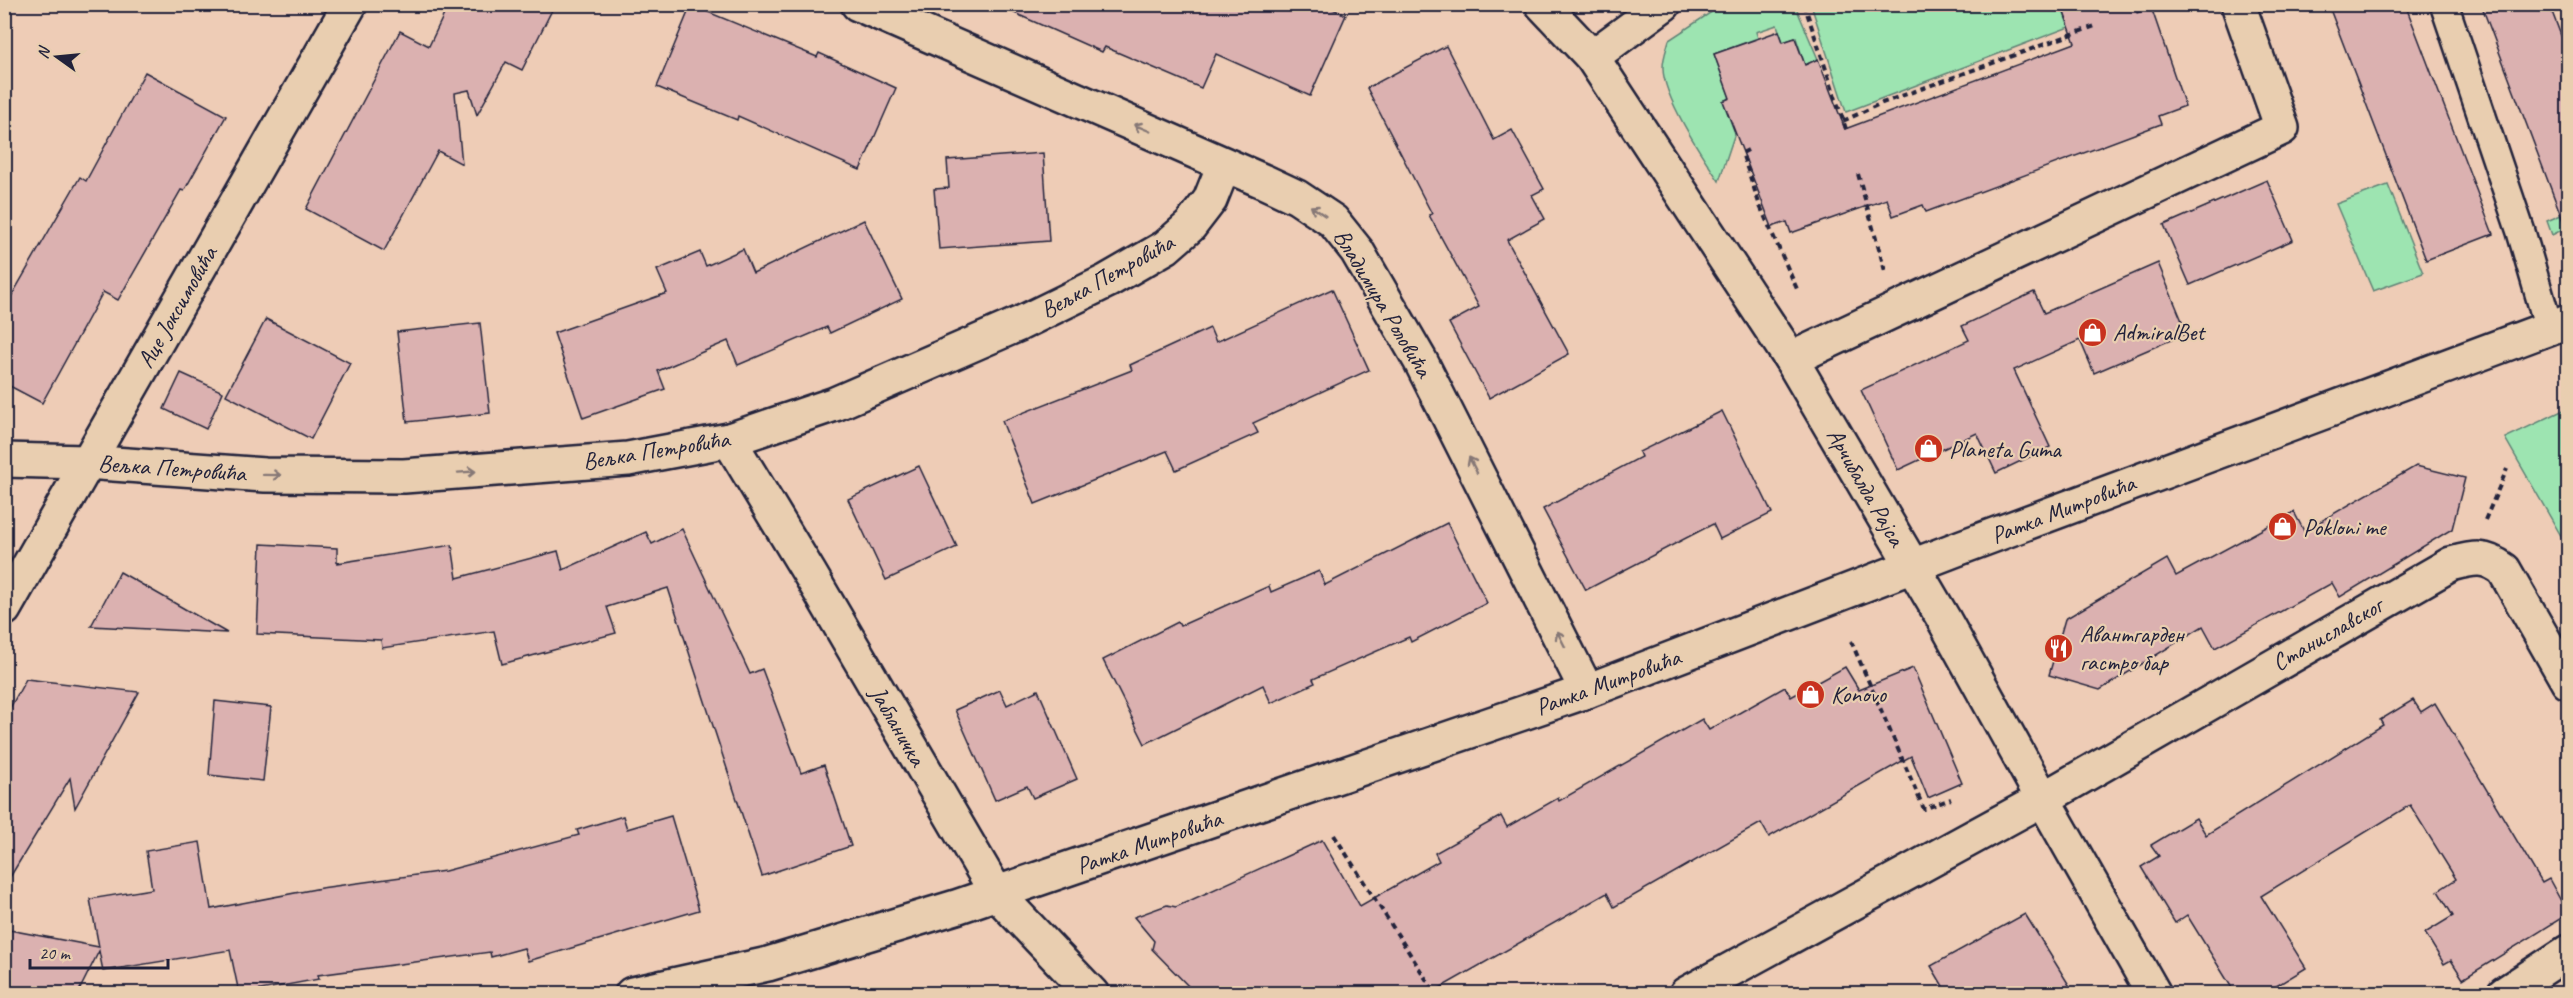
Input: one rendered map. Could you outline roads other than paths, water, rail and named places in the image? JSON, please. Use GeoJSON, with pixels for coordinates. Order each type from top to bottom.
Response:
{"type":"FeatureCollection","features":[{"type":"Feature","properties":{"kind":"street","name":"Аце Јоксимовића"},"geometry":{"type":"LineString","coordinates":[[4,609],[350,4]]}},
{"type":"Feature","properties":{"kind":"street","name":"Владимира Роловића"},"geometry":{"type":"LineString","coordinates":[[858,4],[1224,165],[1306,203],[1333,221],[1357,251],[1420,360],[1587,692]]}},
{"type":"Feature","properties":{"kind":"street","name":"Арчибалда Рајса"},"geometry":{"type":"LineString","coordinates":[[1542,4],[1592,57],[1791,359],[1943,618],[2154,993]]}},
{"type":"Feature","properties":{"kind":"street"},"geometry":{"type":"LineString","coordinates":[[1592,57],[1664,4]]}},
{"type":"Feature","properties":{"kind":"street"},"geometry":{"type":"LineString","coordinates":[[1791,359],[2282,128],[2238,4]]}},
{"type":"Feature","properties":{"kind":"street","name":"Вељка Петровића"},"geometry":{"type":"LineString","coordinates":[[4,460],[86,462],[265,475],[404,476],[628,459],[729,440],[835,404],[1019,324],[1107,281],[1166,247],[1190,226],[1210,200],[1224,165]]}},
{"type":"Feature","properties":{"kind":"street","name":"Ратка Митровића"},"geometry":{"type":"LineString","coordinates":[[632,993],[768,964],[997,894],[1587,692],[1912,567],[2559,325]]}},
{"type":"Feature","properties":{"kind":"street","name":"Јабланичка"},"geometry":{"type":"LineString","coordinates":[[729,440],[997,894],[1092,993]]}},
{"type":"Feature","properties":{"kind":"street","name":"Станиславског"},"geometry":{"type":"LineString","coordinates":[[1686,993],[2043,799],[2451,564],[2469,559],[2491,560],[2504,570],[2568,682]]}},
{"type":"Feature","properties":{"kind":"street"},"geometry":{"type":"LineString","coordinates":[[2504,993],[2568,952]]}},
{"type":"Feature","properties":{"kind":"lane"},"geometry":{"type":"LineString","coordinates":[[2444,4],[2521,232],[2559,325]]}},
{"type":"Feature","properties":{"kind":"place","name":"AdmiralBet"},"geometry":{"type":"Point","coordinates":[2092,332]}},
{"type":"Feature","properties":{"kind":"place","name":"Planeta Guma"},"geometry":{"type":"Point","coordinates":[1928,449]}},
{"type":"Feature","properties":{"kind":"place","name":"Pokloni me"},"geometry":{"type":"Point","coordinates":[2282,527]}},
{"type":"Feature","properties":{"kind":"place","name":"Авантгарден гастро бар"},"geometry":{"type":"Point","coordinates":[2059,648]}},
{"type":"Feature","properties":{"kind":"place","name":"Konovo"},"geometry":{"type":"Point","coordinates":[1810,694]}}]}
